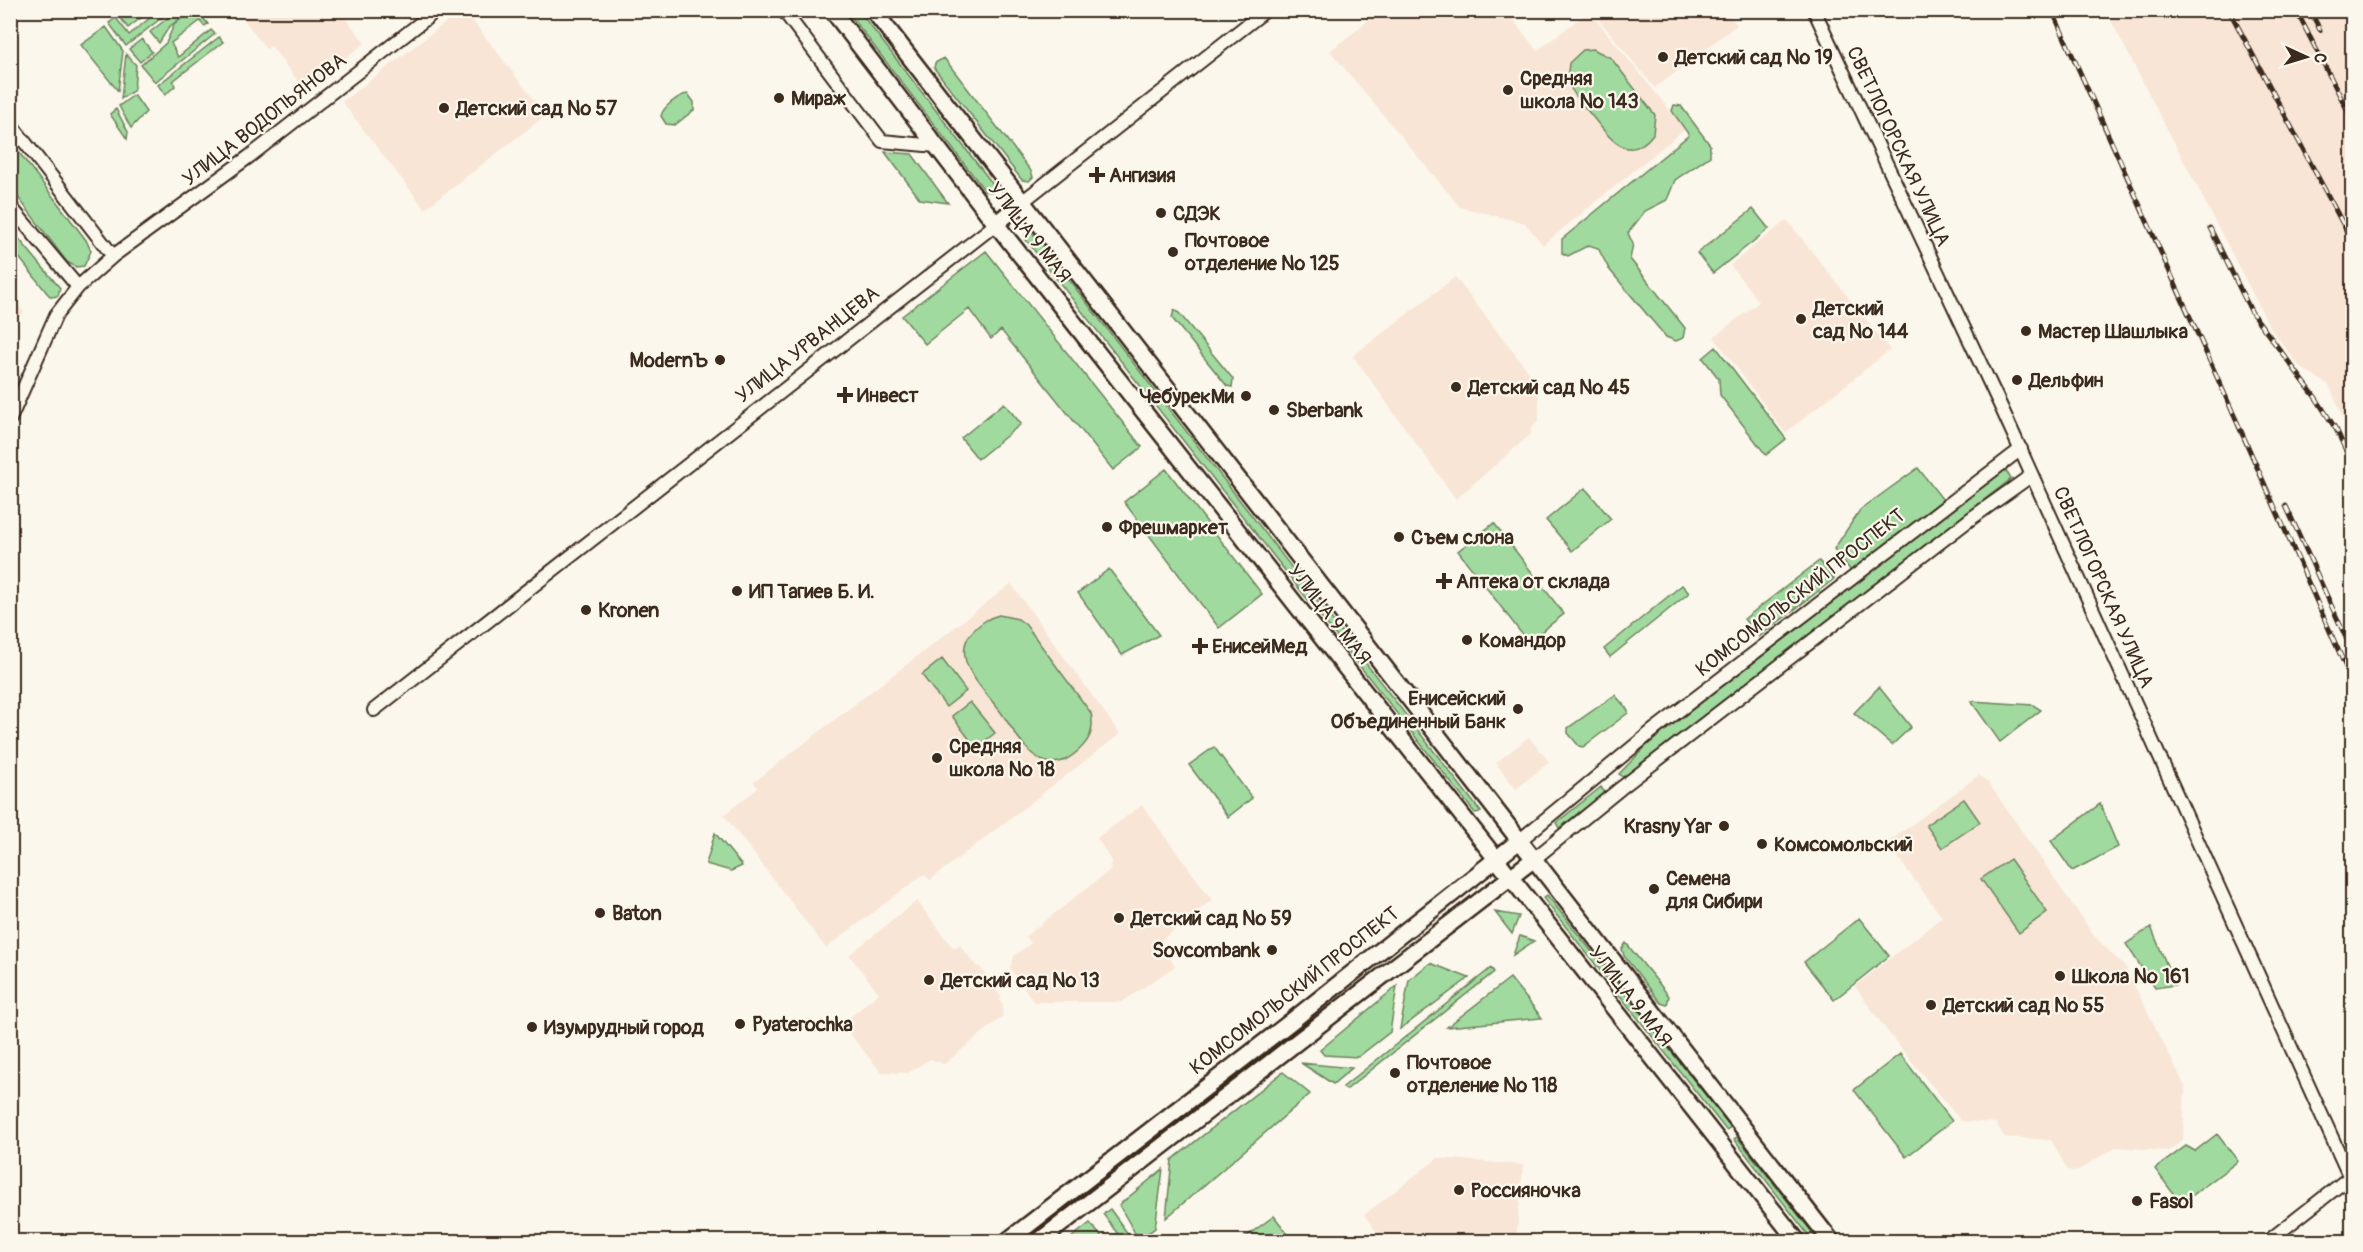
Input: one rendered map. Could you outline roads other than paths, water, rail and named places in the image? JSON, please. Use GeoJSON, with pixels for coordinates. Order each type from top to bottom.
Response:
{"type":"FeatureCollection","features":[{"type":"Feature","properties":{"kind":"main road","name":"УЛИЦА 9 МАЯ"},"geometry":{"type":"LineString","coordinates":[[832,10],[996,224],[1798,1242]]}},
{"type":"Feature","properties":{"kind":"main road","name":"УЛИЦА 9 МАЯ"},"geometry":{"type":"LineString","coordinates":[[873,10],[1832,1242]]}},
{"type":"Feature","properties":{"kind":"main road","name":"УЛИЦА УРВАНЦЕВА"},"geometry":{"type":"LineString","coordinates":[[996,224],[1022,202]]}},
{"type":"Feature","properties":{"kind":"main road","name":"КОМСОМОЛЬСКИЙ ПРОСПЕКТ"},"geometry":{"type":"LineString","coordinates":[[1006,1242],[1520,841]]}},
{"type":"Feature","properties":{"kind":"main road"},"geometry":{"type":"LineString","coordinates":[[1038,1242],[1534,859]]}},
{"type":"Feature","properties":{"kind":"main road"},"geometry":{"type":"LineString","coordinates":[[1113,1157],[1126,1174]]}},
{"type":"Feature","properties":{"kind":"street","name":"УЛИЦА ВОДОПЬЯНОВА"},"geometry":{"type":"LineString","coordinates":[[10,419],[56,315],[78,287],[113,256],[250,156],[437,10]]}},
{"type":"Feature","properties":{"kind":"street"},"geometry":{"type":"LineString","coordinates":[[783,10],[882,141],[936,146]]}},
{"type":"Feature","properties":{"kind":"street","name":"УЛИЦА УРВАНЦЕВА"},"geometry":{"type":"LineString","coordinates":[[1022,202],[1266,10]]}},
{"type":"Feature","properties":{"kind":"street","name":"СВЕТЛОГОРСКАЯ УЛИЦА"},"geometry":{"type":"LineString","coordinates":[[1814,10],[2021,449],[2351,1180]]}},
{"type":"Feature","properties":{"kind":"street"},"geometry":{"type":"LineString","coordinates":[[10,123],[113,256]]}},
{"type":"Feature","properties":{"kind":"street"},"geometry":{"type":"LineString","coordinates":[[10,206],[78,287]]}},
{"type":"Feature","properties":{"kind":"street","name":"УЛИЦА УРВАНЦЕВА"},"geometry":{"type":"LineString","coordinates":[[374,710],[996,224]]}},
{"type":"Feature","properties":{"kind":"street","name":"КОМСОМОЛЬСКИЙ ПРОСПЕКТ"},"geometry":{"type":"LineString","coordinates":[[1520,841],[1655,729],[2021,449]]}},
{"type":"Feature","properties":{"kind":"street"},"geometry":{"type":"LineString","coordinates":[[1534,859],[1621,788],[1969,520],[2032,475]]}},
{"type":"Feature","properties":{"kind":"street"},"geometry":{"type":"LineString","coordinates":[[1606,770],[1621,788]]}},
{"type":"Feature","properties":{"kind":"street"},"geometry":{"type":"LineString","coordinates":[[2267,1242],[2351,1180]]}},
{"type":"Feature","properties":{"kind":"railway"},"geometry":{"type":"LineString","coordinates":[[2052,10],[2352,681]]}},
{"type":"Feature","properties":{"kind":"railway"},"geometry":{"type":"LineString","coordinates":[[2229,10],[2352,241]]}},
{"type":"Feature","properties":{"kind":"railway"},"geometry":{"type":"LineString","coordinates":[[2296,10],[2352,119]]}},
{"type":"Feature","properties":{"kind":"railway"},"geometry":{"type":"LineString","coordinates":[[2310,10],[2320,30]]}},
{"type":"Feature","properties":{"kind":"railway"},"geometry":{"type":"LineString","coordinates":[[2210,228],[2252,313],[2316,398],[2337,431],[2352,464]]}},
{"type":"Feature","properties":{"kind":"railway"},"geometry":{"type":"LineString","coordinates":[[2286,506],[2352,651]]}},
{"type":"Feature","properties":{"kind":"place","name":"Детский сад № 19"},"geometry":{"type":"Point","coordinates":[1663,57]}},
{"type":"Feature","properties":{"kind":"place","name":"Средняя школа № 143"},"geometry":{"type":"Point","coordinates":[1508,90]}},
{"type":"Feature","properties":{"kind":"place","name":"Мираж"},"geometry":{"type":"Point","coordinates":[779,98]}},
{"type":"Feature","properties":{"kind":"place","name":"Детский сад № 57"},"geometry":{"type":"Point","coordinates":[444,108]}},
{"type":"Feature","properties":{"kind":"place","name":"Ангизия"},"geometry":{"type":"Point","coordinates":[1097,175]}},
{"type":"Feature","properties":{"kind":"place","name":"СДЭК"},"geometry":{"type":"Point","coordinates":[1161,213]}},
{"type":"Feature","properties":{"kind":"place","name":"Почтовое отделение № 125"},"geometry":{"type":"Point","coordinates":[1173,252]}},
{"type":"Feature","properties":{"kind":"place","name":"Детский сад № 144"},"geometry":{"type":"Point","coordinates":[1801,319]}},
{"type":"Feature","properties":{"kind":"place","name":"Мастер Шашлыка"},"geometry":{"type":"Point","coordinates":[2026,331]}},
{"type":"Feature","properties":{"kind":"place","name":"ModernЪ"},"geometry":{"type":"Point","coordinates":[720,360]}},
{"type":"Feature","properties":{"kind":"place","name":"Дельфин"},"geometry":{"type":"Point","coordinates":[2017,380]}},
{"type":"Feature","properties":{"kind":"place","name":"Детский сад № 45"},"geometry":{"type":"Point","coordinates":[1456,387]}},
{"type":"Feature","properties":{"kind":"place","name":"Инвест"},"geometry":{"type":"Point","coordinates":[845,395]}},
{"type":"Feature","properties":{"kind":"place","name":"ЧебурекМи"},"geometry":{"type":"Point","coordinates":[1246,396]}},
{"type":"Feature","properties":{"kind":"place","name":"Sberbank"},"geometry":{"type":"Point","coordinates":[1274,410]}},
{"type":"Feature","properties":{"kind":"place","name":"Фрешмаркет"},"geometry":{"type":"Point","coordinates":[1107,527]}},
{"type":"Feature","properties":{"kind":"place","name":"Съем слона"},"geometry":{"type":"Point","coordinates":[1399,537]}},
{"type":"Feature","properties":{"kind":"place","name":"Аптека от склада"},"geometry":{"type":"Point","coordinates":[1444,581]}},
{"type":"Feature","properties":{"kind":"place","name":"ИП Тагиев Б. И."},"geometry":{"type":"Point","coordinates":[737,591]}},
{"type":"Feature","properties":{"kind":"place","name":"Kronen"},"geometry":{"type":"Point","coordinates":[586,610]}},
{"type":"Feature","properties":{"kind":"place","name":"Командор"},"geometry":{"type":"Point","coordinates":[1467,640]}},
{"type":"Feature","properties":{"kind":"place","name":"ЕнисейМед"},"geometry":{"type":"Point","coordinates":[1200,646]}},
{"type":"Feature","properties":{"kind":"place","name":"Енисейский Объединенный Банк"},"geometry":{"type":"Point","coordinates":[1518,709]}},
{"type":"Feature","properties":{"kind":"place","name":"Средняя школа № 18"},"geometry":{"type":"Point","coordinates":[937,758]}},
{"type":"Feature","properties":{"kind":"place","name":"Krasny Yar"},"geometry":{"type":"Point","coordinates":[1724,826]}},
{"type":"Feature","properties":{"kind":"place","name":"Комсомольский"},"geometry":{"type":"Point","coordinates":[1762,844]}},
{"type":"Feature","properties":{"kind":"place","name":"Семена для Сибири"},"geometry":{"type":"Point","coordinates":[1654,889]}},
{"type":"Feature","properties":{"kind":"place","name":"Baton"},"geometry":{"type":"Point","coordinates":[600,913]}},
{"type":"Feature","properties":{"kind":"place","name":"Детский сад № 59"},"geometry":{"type":"Point","coordinates":[1119,918]}},
{"type":"Feature","properties":{"kind":"place","name":"Sovcombank"},"geometry":{"type":"Point","coordinates":[1272,950]}},
{"type":"Feature","properties":{"kind":"place","name":"Школа № 161"},"geometry":{"type":"Point","coordinates":[2060,976]}},
{"type":"Feature","properties":{"kind":"place","name":"Детский сад № 13"},"geometry":{"type":"Point","coordinates":[929,980]}},
{"type":"Feature","properties":{"kind":"place","name":"Детский сад № 55"},"geometry":{"type":"Point","coordinates":[1931,1005]}},
{"type":"Feature","properties":{"kind":"place","name":"Pyaterochka"},"geometry":{"type":"Point","coordinates":[740,1024]}},
{"type":"Feature","properties":{"kind":"place","name":"Изумрудный город"},"geometry":{"type":"Point","coordinates":[532,1027]}},
{"type":"Feature","properties":{"kind":"place","name":"Почтовое отделение № 118"},"geometry":{"type":"Point","coordinates":[1395,1073]}},
{"type":"Feature","properties":{"kind":"place","name":"Россияночка"},"geometry":{"type":"Point","coordinates":[1459,1190]}},
{"type":"Feature","properties":{"kind":"place","name":"Fasol"},"geometry":{"type":"Point","coordinates":[2137,1201]}}]}
